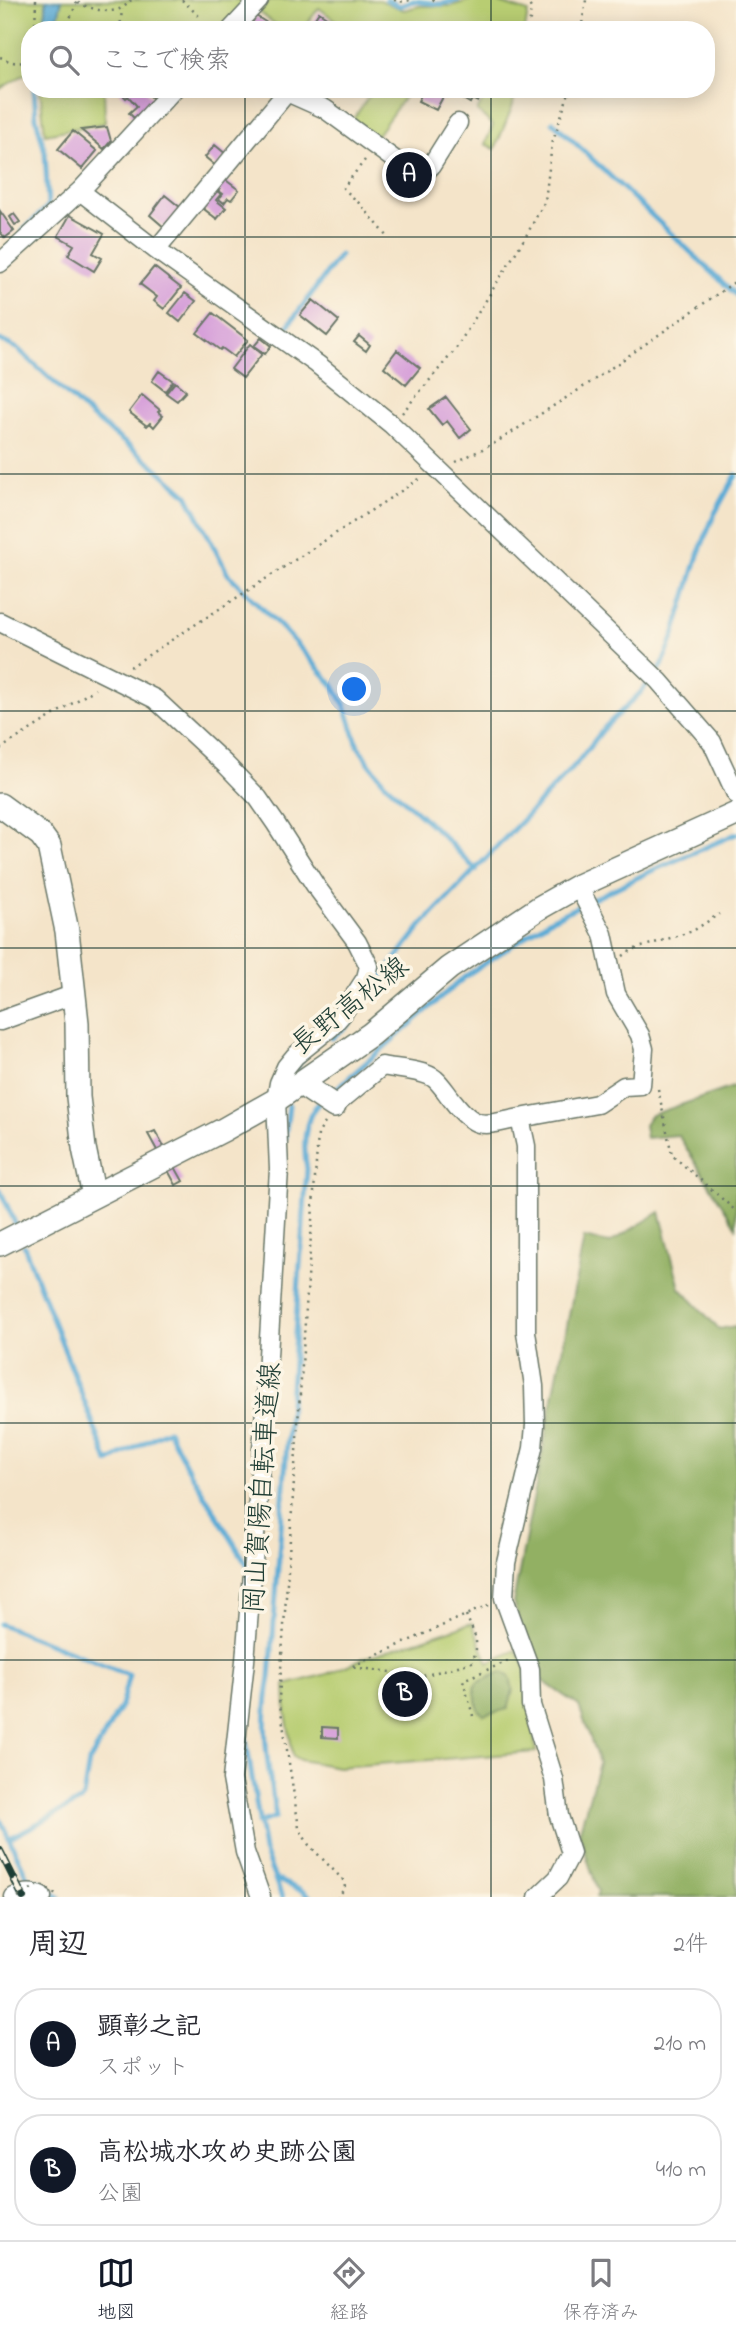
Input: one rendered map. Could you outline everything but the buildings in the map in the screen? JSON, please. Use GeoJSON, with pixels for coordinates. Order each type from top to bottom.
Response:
{"type":"FeatureCollection","features":[{"type":"Feature","properties":{"kind":"main road"},"geometry":{"type":"LineString","coordinates":[[0,805],[41,835],[49,846],[67,931],[75,994],[78,1097],[84,1148],[94,1196]]}},
{"type":"Feature","properties":{"kind":"main road","name":"長野高松線"},"geometry":{"type":"LineString","coordinates":[[0,1244],[276,1100],[320,1097],[371,1034],[469,954],[508,927],[583,895],[736,814]]}},
{"type":"Feature","properties":{"kind":"street"},"geometry":{"type":"LineString","coordinates":[[239,21],[259,0]]}},
{"type":"Feature","properties":{"kind":"street"},"geometry":{"type":"LineString","coordinates":[[0,263],[80,191],[166,98]]}},
{"type":"Feature","properties":{"kind":"street"},"geometry":{"type":"LineString","coordinates":[[156,250],[278,98]]}},
{"type":"Feature","properties":{"kind":"street"},"geometry":{"type":"LineString","coordinates":[[300,98],[325,109],[418,174],[431,166],[458,123]]}},
{"type":"Feature","properties":{"kind":"street"},"geometry":{"type":"LineString","coordinates":[[80,191],[156,250],[317,364],[391,424],[659,681],[712,741],[736,794]]}},
{"type":"Feature","properties":{"kind":"street"},"geometry":{"type":"LineString","coordinates":[[0,622],[155,699],[226,765],[258,798],[364,954],[369,966],[362,985],[330,1028],[290,1061],[279,1083],[276,1100],[279,1169],[264,1424],[232,1779],[245,1852],[261,1897]]}},
{"type":"Feature","properties":{"kind":"street"},"geometry":{"type":"LineString","coordinates":[[320,1097],[382,1066],[428,1075],[436,1080],[472,1121],[483,1125],[597,1104],[624,1086],[641,1084],[644,1049],[640,1035],[616,994],[603,934],[583,895]]}},
{"type":"Feature","properties":{"kind":"street"},"geometry":{"type":"LineString","coordinates":[[0,1021],[75,994]]}},
{"type":"Feature","properties":{"kind":"street"},"geometry":{"type":"LineString","coordinates":[[520,1118],[526,1146],[526,1332],[534,1386],[535,1424],[533,1448],[506,1562],[504,1598],[530,1669],[531,1705],[554,1779],[559,1816],[571,1853],[558,1878],[538,1897]]}},
{"type":"Feature","properties":{"kind":"path"},"geometry":{"type":"LineString","coordinates":[[35,21],[36,0]]}},
{"type":"Feature","properties":{"kind":"path"},"geometry":{"type":"LineString","coordinates":[[69,21],[78,2],[98,12],[122,9],[131,0]]}},
{"type":"Feature","properties":{"kind":"path"},"geometry":{"type":"LineString","coordinates":[[182,0],[201,18]]}},
{"type":"Feature","properties":{"kind":"path"},"geometry":{"type":"LineString","coordinates":[[394,0],[410,0]]}},
{"type":"Feature","properties":{"kind":"path"},"geometry":{"type":"LineString","coordinates":[[432,0],[438,0]]}},
{"type":"Feature","properties":{"kind":"path"},"geometry":{"type":"LineString","coordinates":[[526,0],[530,8],[529,21]]}},
{"type":"Feature","properties":{"kind":"path"},"geometry":{"type":"LineString","coordinates":[[582,21],[586,0]]}},
{"type":"Feature","properties":{"kind":"path"},"geometry":{"type":"LineString","coordinates":[[121,21],[122,9]]}},
{"type":"Feature","properties":{"kind":"path"},"geometry":{"type":"LineString","coordinates":[[0,57],[10,62],[21,62]]}},
{"type":"Feature","properties":{"kind":"path"},"geometry":{"type":"LineString","coordinates":[[391,424],[455,350],[545,201],[552,144],[567,98]]}},
{"type":"Feature","properties":{"kind":"path"},"geometry":{"type":"LineString","coordinates":[[376,146],[343,188],[388,237]]}},
{"type":"Feature","properties":{"kind":"path"},"geometry":{"type":"LineString","coordinates":[[240,596],[436,469],[461,461],[495,443],[588,384],[736,281]]}},
{"type":"Feature","properties":{"kind":"path"},"geometry":{"type":"LineString","coordinates":[[632,950],[693,931],[719,914]]}},
{"type":"Feature","properties":{"kind":"path"},"geometry":{"type":"LineString","coordinates":[[641,1084],[657,1084],[672,1156],[736,1211]]}},
{"type":"Feature","properties":{"kind":"path","name":"岡山賀陽自転車道線"},"geometry":{"type":"LineString","coordinates":[[320,1097],[279,1698],[299,1828],[309,1845],[344,1881],[345,1888],[338,1897]]}},
{"type":"Feature","properties":{"kind":"path"},"geometry":{"type":"LineString","coordinates":[[466,1615],[478,1648],[472,1662],[423,1676],[351,1667],[454,1620],[504,1598]]}},
{"type":"Feature","properties":{"kind":"path"},"geometry":{"type":"LineString","coordinates":[[473,1716],[463,1680],[524,1654]]}},
{"type":"Feature","properties":{"kind":"path"},"geometry":{"type":"LineString","coordinates":[[29,1896],[40,1884],[59,1897]]}},
{"type":"Feature","properties":{"kind":"green space"},"geometry":{"type":"Polygon","coordinates":[[[0,0],[254,0],[234,21],[21,21],[21,76],[0,89],[0,0]]]}},
{"type":"Feature","properties":{"kind":"green space"},"geometry":{"type":"Polygon","coordinates":[[[270,0],[380,0],[404,10],[419,6],[451,6],[470,0],[491,0],[528,12],[526,21],[336,21],[319,8],[309,21],[271,21],[259,12],[270,0]]]}},
{"type":"Feature","properties":{"kind":"green space"},"geometry":{"type":"Polygon","coordinates":[[[41,98],[104,98],[105,123],[45,134],[41,98]]]}},
{"type":"Feature","properties":{"kind":"green space"},"geometry":{"type":"Polygon","coordinates":[[[368,98],[404,98],[375,138],[351,122],[368,98]]]}},
{"type":"Feature","properties":{"kind":"green space"},"geometry":{"type":"Polygon","coordinates":[[[484,98],[514,98],[495,149],[485,144],[493,125],[477,111],[484,98]]]}},
{"type":"Feature","properties":{"kind":"green space"},"geometry":{"type":"Polygon","coordinates":[[[736,1086],[736,1227],[678,1135],[646,1138],[644,1125],[651,1115],[736,1086]]]}},
{"type":"Feature","properties":{"kind":"green space"},"geometry":{"type":"Polygon","coordinates":[[[660,1212],[680,1288],[719,1329],[736,1326],[736,1897],[596,1897],[598,1891],[579,1833],[599,1763],[579,1706],[540,1679],[513,1603],[584,1238],[609,1243],[660,1212]]]}},
{"type":"Feature","properties":{"kind":"green space"},"geometry":{"type":"Polygon","coordinates":[[[472,1623],[488,1663],[516,1650],[525,1666],[536,1752],[338,1767],[300,1760],[293,1756],[286,1713],[285,1685],[327,1674],[364,1658],[472,1623]]]}},
{"type":"Feature","properties":{"kind":"green space"},"geometry":{"type":"Polygon","coordinates":[[[501,1672],[510,1677],[513,1690],[508,1709],[484,1715],[479,1711],[474,1688],[477,1683],[501,1672]]]}},
{"type":"Feature","properties":{"kind":"water"},"geometry":{"type":"Polygon","coordinates":[[[46,0],[62,0],[57,21],[44,21],[46,0]]]}},
{"type":"Feature","properties":{"kind":"waterway"},"geometry":{"type":"LineString","coordinates":[[387,0],[400,6],[413,1],[441,4],[458,0]]}},
{"type":"Feature","properties":{"kind":"waterway"},"geometry":{"type":"LineString","coordinates":[[515,0],[522,2]]}},
{"type":"Feature","properties":{"kind":"waterway"},"geometry":{"type":"LineString","coordinates":[[23,231],[48,206],[45,152],[36,118],[35,98]]}},
{"type":"Feature","properties":{"kind":"waterway"},"geometry":{"type":"LineString","coordinates":[[553,122],[736,295]]}},
{"type":"Feature","properties":{"kind":"waterway"},"geometry":{"type":"LineString","coordinates":[[287,327],[340,255]]}},
{"type":"Feature","properties":{"kind":"waterway"},"geometry":{"type":"LineString","coordinates":[[0,340],[18,349],[92,417],[187,495],[228,574],[285,631],[334,686],[345,706],[358,746],[369,763],[384,782],[476,870]]}},
{"type":"Feature","properties":{"kind":"waterway"},"geometry":{"type":"LineString","coordinates":[[332,1038],[349,1024],[360,1005],[422,925],[576,764],[606,726],[640,693],[662,666],[698,555],[714,515],[736,475]]}},
{"type":"Feature","properties":{"kind":"waterway"},"geometry":{"type":"LineString","coordinates":[[329,1095],[467,975],[550,920],[736,834]]}},
{"type":"Feature","properties":{"kind":"waterway"},"geometry":{"type":"LineString","coordinates":[[297,1071],[302,1061]]}},
{"type":"Feature","properties":{"kind":"waterway"},"geometry":{"type":"LineString","coordinates":[[258,1823],[276,1817],[265,1730],[267,1695],[307,1169],[306,1134],[310,1117],[319,1103]]}},
{"type":"Feature","properties":{"kind":"waterway"},"geometry":{"type":"LineString","coordinates":[[285,1138],[289,1105]]}},
{"type":"Feature","properties":{"kind":"waterway"},"geometry":{"type":"LineString","coordinates":[[0,1190],[16,1225]]}},
{"type":"Feature","properties":{"kind":"waterway"},"geometry":{"type":"LineString","coordinates":[[24,1246],[108,1462],[168,1430],[186,1465],[248,1566]]}},
{"type":"Feature","properties":{"kind":"waterway"},"geometry":{"type":"LineString","coordinates":[[0,1624],[129,1675],[121,1706],[89,1762],[83,1797],[10,1838]]}},
{"type":"Feature","properties":{"kind":"waterway"},"geometry":{"type":"LineString","coordinates":[[245,1734],[264,1851],[282,1897]]}},
{"type":"Feature","properties":{"kind":"waterway"},"geometry":{"type":"LineString","coordinates":[[0,1819],[33,1889]]}},
{"type":"Feature","properties":{"kind":"waterway"},"geometry":{"type":"LineString","coordinates":[[29,1879],[40,1882],[59,1897]]}},
{"type":"Feature","properties":{"kind":"waterway"},"geometry":{"type":"LineString","coordinates":[[276,1879],[310,1897]]}},
{"type":"Feature","properties":{"kind":"railway"},"geometry":{"type":"LineString","coordinates":[[0,1851],[23,1897]]}},
{"type":"Feature","properties":{"kind":"place","name":"顕彰之記"},"geometry":{"type":"Point","coordinates":[409,175]}},
{"type":"Feature","properties":{"kind":"place","name":"高松城水攻め史跡公園"},"geometry":{"type":"Point","coordinates":[405,1694]}}]}
